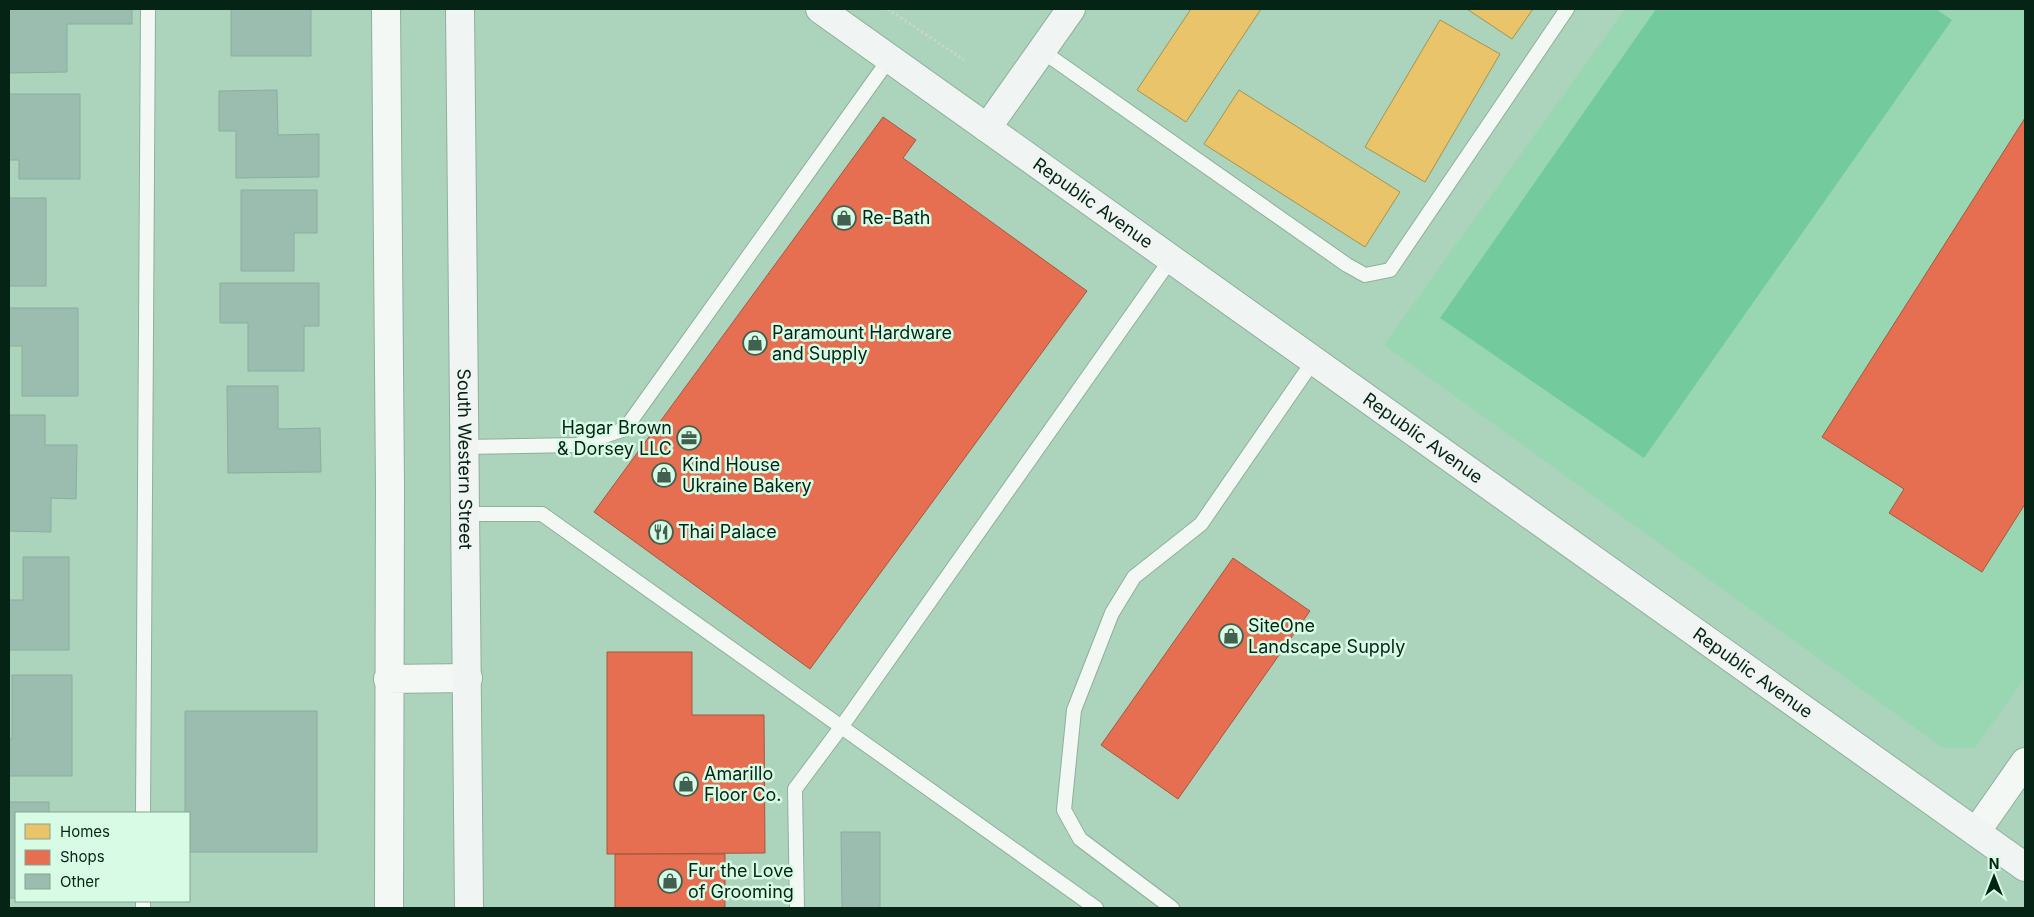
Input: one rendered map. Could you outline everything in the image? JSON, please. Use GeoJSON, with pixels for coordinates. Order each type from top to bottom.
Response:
{"type":"FeatureCollection","features":[{"type":"Feature","properties":{"kind":"street"},"geometry":{"type":"LineString","coordinates":[[386,9],[390,488],[388,679],[389,908]]}},
{"type":"Feature","properties":{"kind":"street","name":"South Western Street"},"geometry":{"type":"LineString","coordinates":[[460,9],[469,908]]}},
{"type":"Feature","properties":{"kind":"street","name":"Republic Avenue"},"geometry":{"type":"LineString","coordinates":[[820,9],[2025,867]]}},
{"type":"Feature","properties":{"kind":"street"},"geometry":{"type":"LineString","coordinates":[[987,128],[1071,9]]}},
{"type":"Feature","properties":{"kind":"street"},"geometry":{"type":"LineString","coordinates":[[388,679],[468,678]]}},
{"type":"Feature","properties":{"kind":"street"},"geometry":{"type":"LineString","coordinates":[[1976,832],[2025,762]]}},
{"type":"Feature","properties":{"kind":"lane"},"geometry":{"type":"LineString","coordinates":[[143,812],[148,9]]}},
{"type":"Feature","properties":{"kind":"lane"},"geometry":{"type":"LineString","coordinates":[[1042,50],[1346,265],[1365,275],[1390,270],[1567,9]]}},
{"type":"Feature","properties":{"kind":"lane"},"geometry":{"type":"LineString","coordinates":[[464,447],[577,445],[625,429],[890,58]]}},
{"type":"Feature","properties":{"kind":"lane"},"geometry":{"type":"LineString","coordinates":[[797,908],[795,789],[842,726],[1171,259]]}},
{"type":"Feature","properties":{"kind":"lane"},"geometry":{"type":"LineString","coordinates":[[1172,908],[1080,839],[1064,810],[1074,710],[1112,613],[1134,577],[1201,524],[1314,360]]}},
{"type":"Feature","properties":{"kind":"lane"},"geometry":{"type":"LineString","coordinates":[[466,514],[542,514],[1096,908]]}},
{"type":"Feature","properties":{"kind":"path"},"geometry":{"type":"LineString","coordinates":[[888,9],[964,60]]}},
{"type":"Feature","properties":{"kind":"shaded area"},"geometry":{"type":"Polygon","coordinates":[[[1625,9],[2025,9],[2025,678],[1975,748],[1943,748],[1384,345],[1625,9]]]}},
{"type":"Feature","properties":{"kind":"shaded area"},"geometry":{"type":"Polygon","coordinates":[[[1656,9],[1936,9],[1952,20],[1644,458],[1440,318],[1656,9]]]}},
{"type":"Feature","properties":{"kind":"building: Homes"},"geometry":{"type":"Polygon","coordinates":[[[1191,9],[1261,9],[1186,122],[1137,90],[1191,9]]]}},
{"type":"Feature","properties":{"kind":"building: Homes"},"geometry":{"type":"Polygon","coordinates":[[[1467,9],[1533,9],[1512,39],[1467,9]]]}},
{"type":"Feature","properties":{"kind":"building: Homes"},"geometry":{"type":"Polygon","coordinates":[[[1440,20],[1500,54],[1425,182],[1365,147],[1440,20]]]}},
{"type":"Feature","properties":{"kind":"building: Homes"},"geometry":{"type":"Polygon","coordinates":[[[1239,90],[1400,192],[1365,247],[1204,144],[1239,90]]]}},
{"type":"Feature","properties":{"kind":"building: Shops"},"geometry":{"type":"Polygon","coordinates":[[[883,117],[916,140],[903,158],[1087,291],[810,669],[594,512],[883,117]]]}},
{"type":"Feature","properties":{"kind":"building: Shops"},"geometry":{"type":"Polygon","coordinates":[[[2025,118],[2025,504],[1982,572],[1889,513],[1904,489],[1822,437],[2025,118]]]}},
{"type":"Feature","properties":{"kind":"building: Shops"},"geometry":{"type":"Polygon","coordinates":[[[1233,558],[1310,611],[1178,799],[1101,745],[1233,558]]]}},
{"type":"Feature","properties":{"kind":"building: Shops","name":"Amarillo Floor Co."},"geometry":{"type":"Polygon","coordinates":[[[607,652],[692,652],[692,715],[764,715],[765,853],[607,854],[607,652]]]}},
{"type":"Feature","properties":{"kind":"building: Shops","name":"Fur the Love of Grooming"},"geometry":{"type":"Polygon","coordinates":[[[615,854],[725,854],[725,908],[615,908],[615,854]]]}},
{"type":"Feature","properties":{"kind":"building: Other"},"geometry":{"type":"Polygon","coordinates":[[[9,9],[132,9],[132,24],[67,24],[67,72],[9,73],[9,9]]]}},
{"type":"Feature","properties":{"kind":"building: Other"},"geometry":{"type":"Polygon","coordinates":[[[231,9],[311,9],[311,56],[231,56],[231,9]]]}},
{"type":"Feature","properties":{"kind":"building: Other"},"geometry":{"type":"Polygon","coordinates":[[[277,90],[278,135],[319,134],[319,177],[236,178],[236,131],[219,131],[219,91],[277,90]]]}},
{"type":"Feature","properties":{"kind":"building: Other"},"geometry":{"type":"Polygon","coordinates":[[[9,94],[80,94],[80,179],[19,179],[19,160],[9,160],[9,94]]]}},
{"type":"Feature","properties":{"kind":"building: Other"},"geometry":{"type":"Polygon","coordinates":[[[241,190],[317,190],[317,233],[294,233],[294,271],[241,271],[241,190]]]}},
{"type":"Feature","properties":{"kind":"building: Other"},"geometry":{"type":"Polygon","coordinates":[[[9,198],[46,198],[46,286],[9,286],[9,198]]]}},
{"type":"Feature","properties":{"kind":"building: Other"},"geometry":{"type":"Polygon","coordinates":[[[220,283],[319,283],[319,326],[304,326],[304,371],[248,371],[248,323],[220,323],[220,283]]]}},
{"type":"Feature","properties":{"kind":"building: Other"},"geometry":{"type":"Polygon","coordinates":[[[9,308],[78,308],[78,396],[22,396],[22,346],[9,346],[9,308]]]}},
{"type":"Feature","properties":{"kind":"building: Other"},"geometry":{"type":"Polygon","coordinates":[[[227,386],[278,386],[278,429],[320,428],[321,472],[228,473],[227,386]]]}},
{"type":"Feature","properties":{"kind":"building: Other"},"geometry":{"type":"Polygon","coordinates":[[[9,415],[45,415],[45,445],[77,445],[76,499],[51,498],[51,532],[9,531],[9,415]]]}},
{"type":"Feature","properties":{"kind":"building: Other"},"geometry":{"type":"Polygon","coordinates":[[[23,557],[69,557],[69,650],[9,650],[9,600],[23,600],[23,557]]]}},
{"type":"Feature","properties":{"kind":"building: Other"},"geometry":{"type":"Polygon","coordinates":[[[12,675],[72,675],[72,776],[9,776],[9,739],[12,739],[12,675]]]}},
{"type":"Feature","properties":{"kind":"building: Other"},"geometry":{"type":"Polygon","coordinates":[[[185,711],[317,711],[317,852],[190,852],[190,812],[185,812],[185,711]]]}},
{"type":"Feature","properties":{"kind":"building: Other"},"geometry":{"type":"Polygon","coordinates":[[[9,802],[49,802],[49,812],[15,812],[15,898],[9,898],[9,802]]]}},
{"type":"Feature","properties":{"kind":"building: Other"},"geometry":{"type":"Polygon","coordinates":[[[841,832],[880,832],[880,908],[842,908],[841,832]]]}},
{"type":"Feature","properties":{"kind":"place","name":"Re-Bath"},"geometry":{"type":"Point","coordinates":[844,218]}},
{"type":"Feature","properties":{"kind":"place","name":"Paramount Hardware and Supply"},"geometry":{"type":"Point","coordinates":[755,343]}},
{"type":"Feature","properties":{"kind":"place","name":"Hagar Brown & Dorsey LLC"},"geometry":{"type":"Point","coordinates":[689,438]}},
{"type":"Feature","properties":{"kind":"place","name":"Kind House Ukraine Bakery"},"geometry":{"type":"Point","coordinates":[664,475]}},
{"type":"Feature","properties":{"kind":"place","name":"Thai Palace"},"geometry":{"type":"Point","coordinates":[661,532]}},
{"type":"Feature","properties":{"kind":"place","name":"SiteOne Landscape Supply"},"geometry":{"type":"Point","coordinates":[1231,636]}},
{"type":"Feature","properties":{"kind":"place","name":"Amarillo Floor Co."},"geometry":{"type":"Point","coordinates":[686,784]}},
{"type":"Feature","properties":{"kind":"place","name":"Fur the Love of Grooming"},"geometry":{"type":"Point","coordinates":[670,881]}}]}
